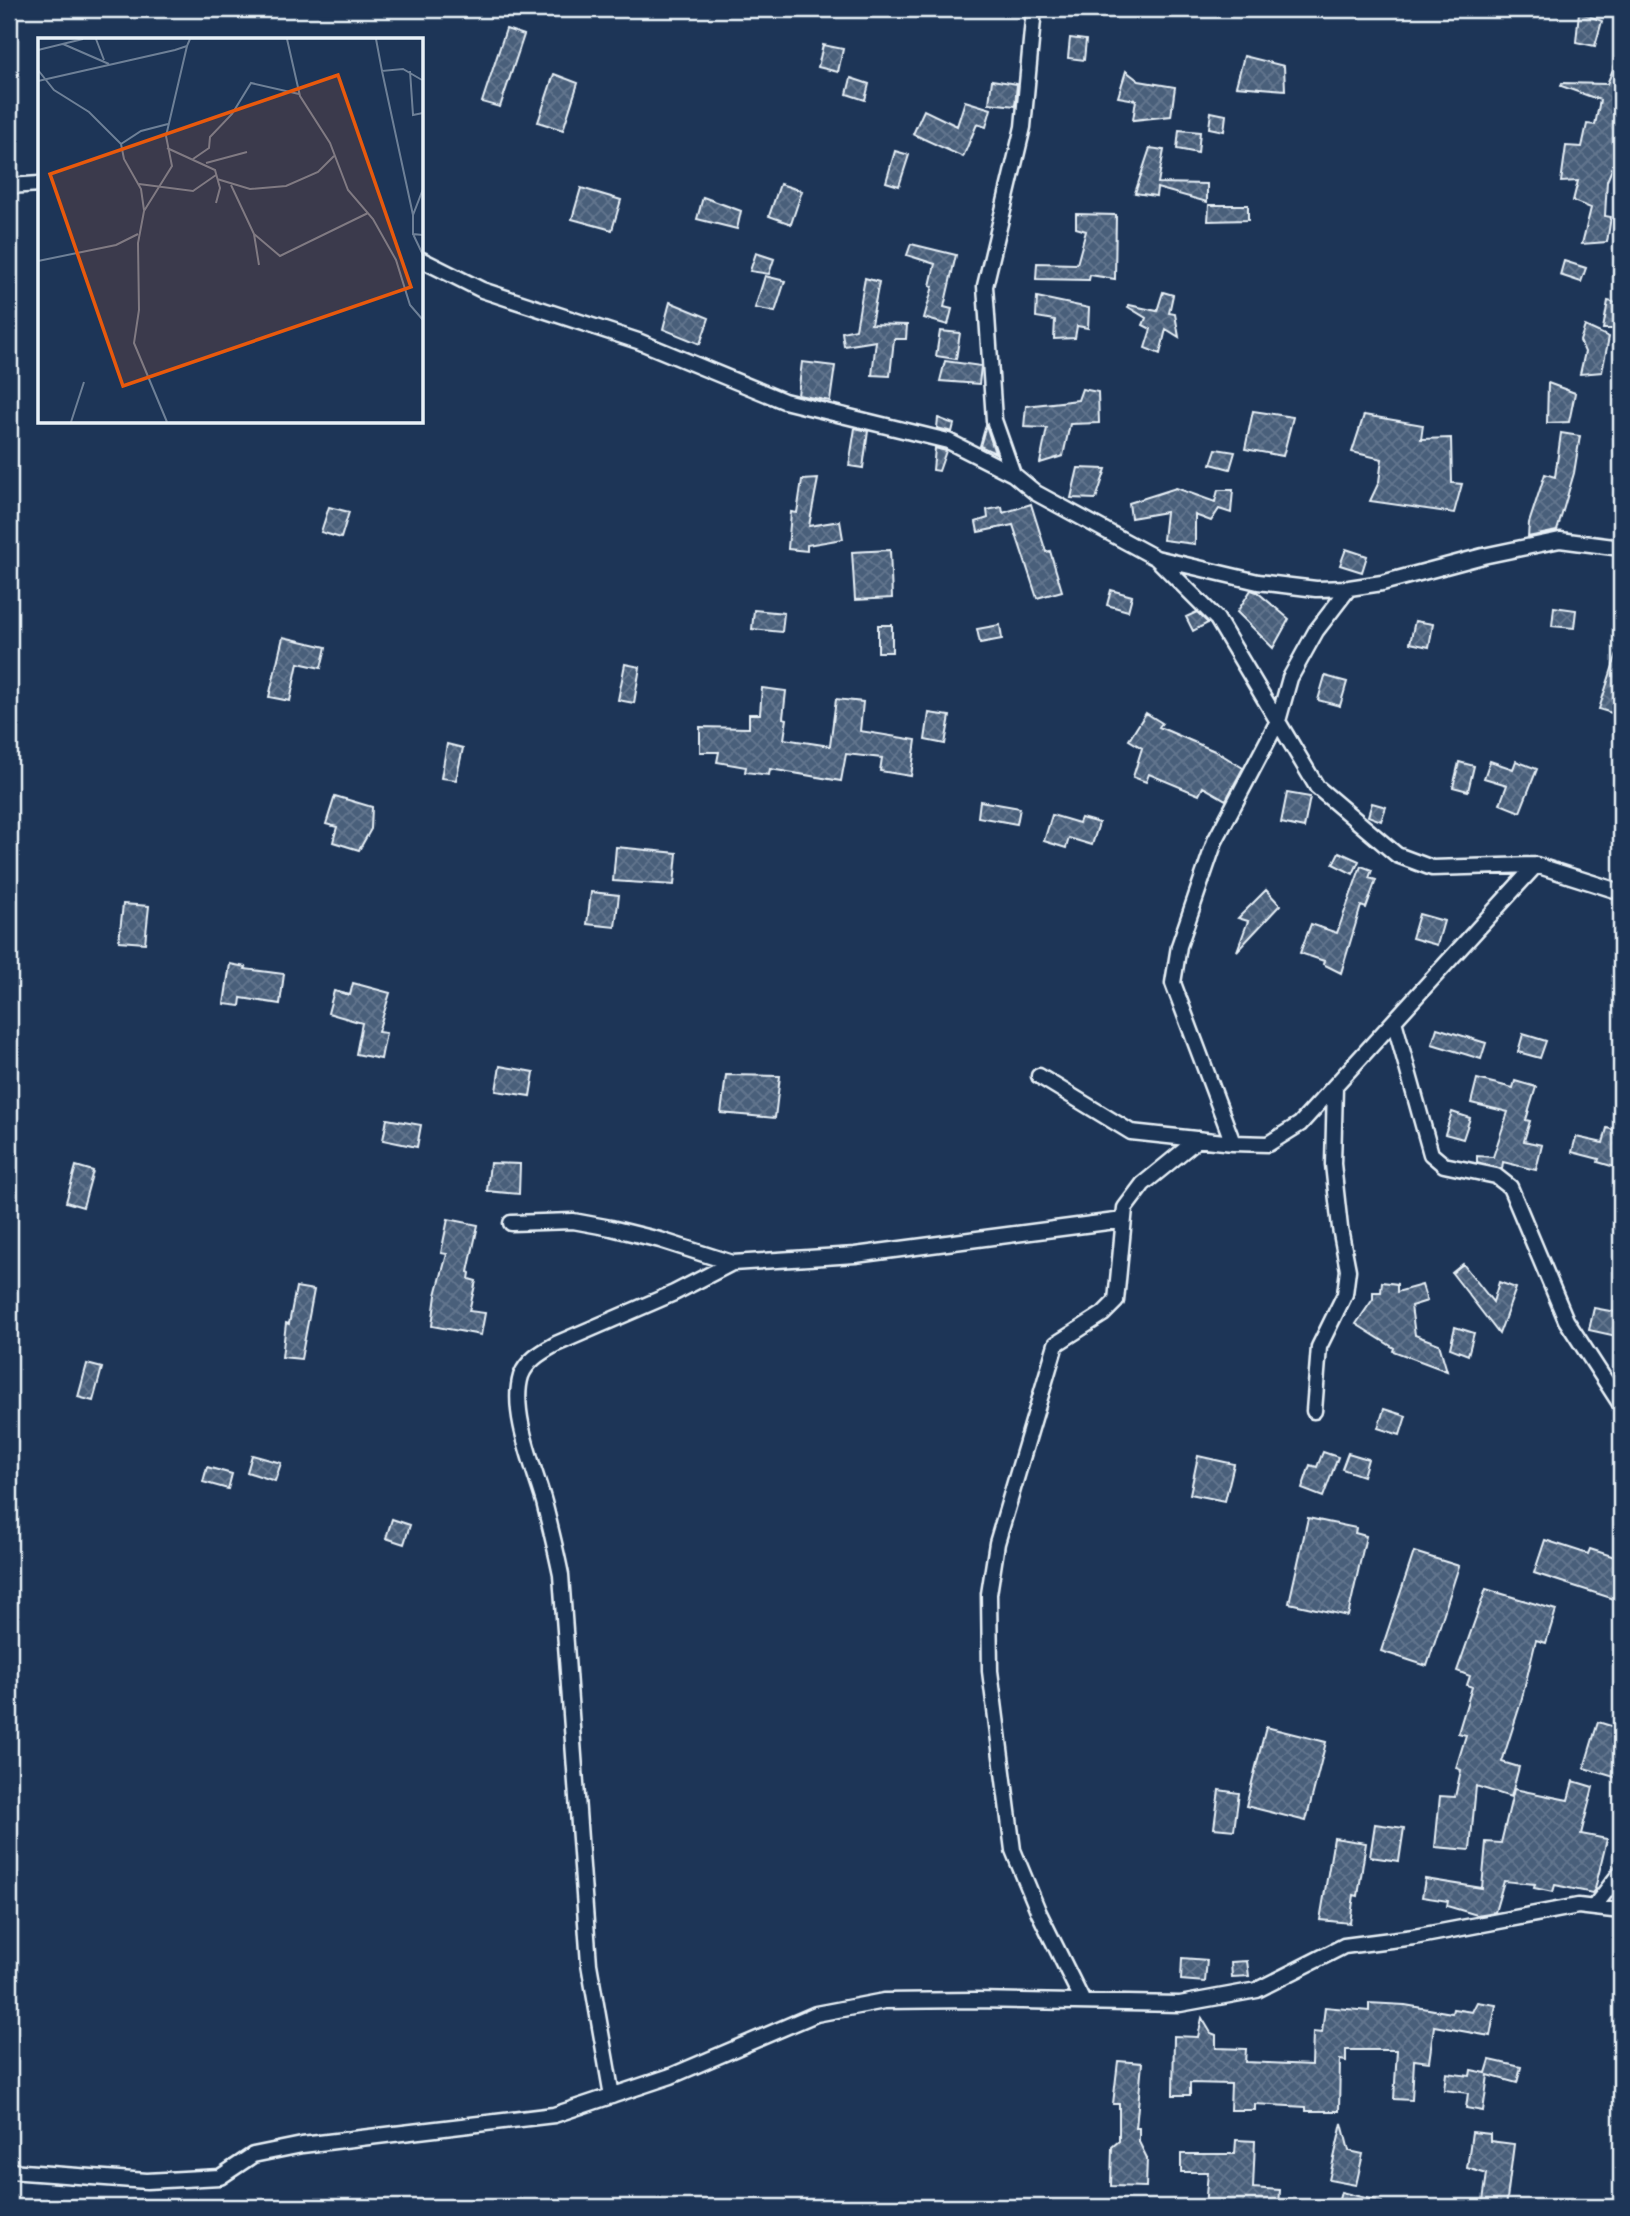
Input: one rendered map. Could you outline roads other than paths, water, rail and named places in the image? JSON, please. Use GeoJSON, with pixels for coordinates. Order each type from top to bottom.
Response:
{"type":"FeatureCollection","features":[{"type":"Feature","properties":{"kind":"street"},"geometry":{"type":"LineString","coordinates":[[1013,474],[993,420],[985,286],[1023,127],[1034,9]]}},
{"type":"Feature","properties":{"kind":"street"},"geometry":{"type":"LineString","coordinates":[[9,186],[38,184]]}},
{"type":"Feature","properties":{"kind":"street"},"geometry":{"type":"LineString","coordinates":[[424,261],[482,290],[638,341],[784,401],[948,441],[1013,474],[1053,503],[1156,558],[1258,582],[1316,589],[1382,583],[1483,556],[1560,540],[1621,548]]}},
{"type":"Feature","properties":{"kind":"street"},"geometry":{"type":"LineString","coordinates":[[1156,558],[1217,619],[1317,787],[1397,855],[1432,868],[1535,865],[1621,892]]}},
{"type":"Feature","properties":{"kind":"street"},"geometry":{"type":"LineString","coordinates":[[1233,1143],[1173,982],[1179,946],[1215,841],[1278,721],[1290,678],[1301,654],[1349,588]]}},
{"type":"Feature","properties":{"kind":"street"},"geometry":{"type":"LineString","coordinates":[[1039,1076],[1131,1132],[1268,1144],[1300,1124],[1535,865]]}},
{"type":"Feature","properties":{"kind":"street"},"geometry":{"type":"LineString","coordinates":[[1394,1021],[1432,1154],[1444,1165],[1496,1176],[1510,1187],[1566,1320],[1621,1405]]}},
{"type":"Feature","properties":{"kind":"street"},"geometry":{"type":"LineString","coordinates":[[1314,1411],[1319,1347],[1345,1294],[1348,1270],[1333,1164],[1335,1086]]}},
{"type":"Feature","properties":{"kind":"street"},"geometry":{"type":"LineString","coordinates":[[1083,2002],[1039,1913],[1013,1850],[990,1671],[989,1594],[997,1543],[1056,1344],[1103,1314],[1116,1301],[1125,1208],[1143,1184],[1198,1139]]}},
{"type":"Feature","properties":{"kind":"street"},"geometry":{"type":"LineString","coordinates":[[511,1223],[573,1221],[611,1228],[732,1263],[855,1255],[1123,1220]]}},
{"type":"Feature","properties":{"kind":"street"},"geometry":{"type":"LineString","coordinates":[[612,2096],[590,1964],[561,1576],[555,1541],[519,1417],[519,1391],[522,1374],[538,1354],[674,1293],[732,1263]]}},
{"type":"Feature","properties":{"kind":"street"},"geometry":{"type":"LineString","coordinates":[[1593,1908],[1621,1872]]}},
{"type":"Feature","properties":{"kind":"street"},"geometry":{"type":"LineString","coordinates":[[9,2171],[147,2181],[220,2177],[253,2155],[302,2145],[554,2115],[671,2076],[816,2014],[884,2001],[1180,2004],[1257,1990],[1344,1946],[1414,1937],[1578,1906],[1621,1911]]}}]}
